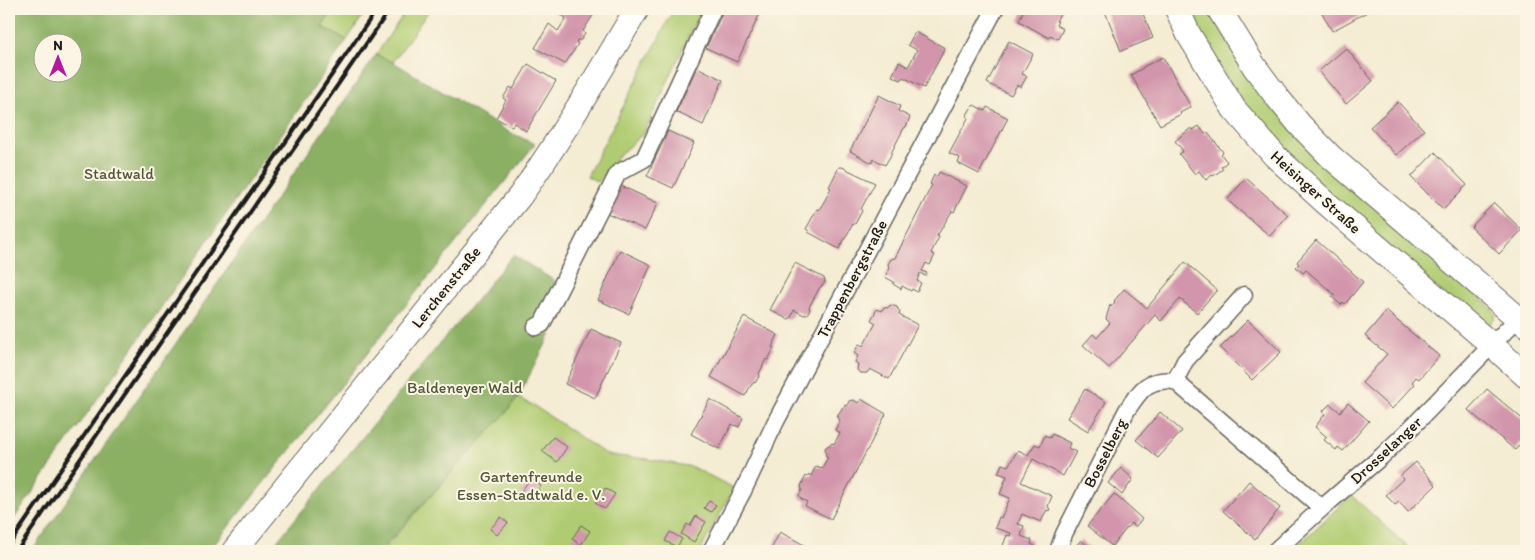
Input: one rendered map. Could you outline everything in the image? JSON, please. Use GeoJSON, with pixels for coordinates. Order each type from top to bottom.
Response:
{"type":"FeatureCollection","features":[{"type":"Feature","properties":{"kind":"main road","name":"Lerchenstraße"},"geometry":{"type":"LineString","coordinates":[[234,551],[520,196],[574,116],[637,9]]}},
{"type":"Feature","properties":{"kind":"main road","name":"Heisinger Straße"},"geometry":{"type":"LineString","coordinates":[[1177,9],[1189,35],[1234,109],[1275,156],[1325,202],[1492,344],[1526,376]]}},
{"type":"Feature","properties":{"kind":"main road"},"geometry":{"type":"LineString","coordinates":[[1219,9],[1254,66],[1300,125],[1332,157],[1522,321]]}},
{"type":"Feature","properties":{"kind":"street"},"geometry":{"type":"LineString","coordinates":[[536,327],[542,324],[618,173],[644,159],[713,9]]}},
{"type":"Feature","properties":{"kind":"street","name":"Trappenbergstraße"},"geometry":{"type":"LineString","coordinates":[[710,551],[744,491],[776,423],[996,9]]}},
{"type":"Feature","properties":{"kind":"street"},"geometry":{"type":"LineString","coordinates":[[1244,295],[1185,361],[1175,381],[1322,508]]}},
{"type":"Feature","properties":{"kind":"street"},"geometry":{"type":"LineString","coordinates":[[1492,344],[1522,321]]}},
{"type":"Feature","properties":{"kind":"street","name":"Drosselanger"},"geometry":{"type":"LineString","coordinates":[[1275,551],[1382,456],[1492,344]]}},
{"type":"Feature","properties":{"kind":"street","name":"Bosselberg"},"geometry":{"type":"LineString","coordinates":[[1058,551],[1068,525],[1099,463],[1137,395],[1151,383],[1161,379],[1175,381]]}},
{"type":"Feature","properties":{"kind":"green space","name":"Stadtwald"},"geometry":{"type":"Polygon","coordinates":[[[9,9],[333,9],[322,27],[347,40],[9,526],[9,9]]]}},
{"type":"Feature","properties":{"kind":"green space"},"geometry":{"type":"Polygon","coordinates":[[[333,9],[367,9],[347,40],[322,27],[333,9]]]}},
{"type":"Feature","properties":{"kind":"green space"},"geometry":{"type":"Polygon","coordinates":[[[407,9],[430,9],[393,62],[376,55],[407,9]]]}},
{"type":"Feature","properties":{"kind":"green space"},"geometry":{"type":"Polygon","coordinates":[[[674,9],[701,9],[644,133],[620,154],[598,182],[587,176],[674,9]]]}},
{"type":"Feature","properties":{"kind":"green space"},"geometry":{"type":"Polygon","coordinates":[[[1185,9],[1210,9],[1228,42],[1496,313],[1493,321],[1480,326],[1302,170],[1242,102],[1185,9]]]}},
{"type":"Feature","properties":{"kind":"green space"},"geometry":{"type":"Polygon","coordinates":[[[376,55],[393,62],[507,131],[535,144],[209,551],[32,551],[376,55]]]}},
{"type":"Feature","properties":{"kind":"green space","name":"Baldeneyer Wald"},"geometry":{"type":"Polygon","coordinates":[[[513,255],[573,292],[519,395],[506,413],[380,551],[269,551],[513,255]]]}},
{"type":"Feature","properties":{"kind":"green space","name":"Gartenfreunde Essen-Stadtwald e. V."},"geometry":{"type":"Polygon","coordinates":[[[518,398],[533,405],[607,455],[648,459],[692,467],[734,488],[700,551],[382,551],[518,398]]]}},
{"type":"Feature","properties":{"kind":"green space"},"geometry":{"type":"Polygon","coordinates":[[[1351,495],[1412,551],[1292,551],[1351,495]]]}},
{"type":"Feature","properties":{"kind":"building"},"geometry":{"type":"Polygon","coordinates":[[[552,9],[597,9],[583,31],[585,34],[581,40],[577,40],[578,44],[565,64],[535,48],[549,24],[558,31],[566,18],[552,9]]]}},
{"type":"Feature","properties":{"kind":"building"},"geometry":{"type":"Polygon","coordinates":[[[724,9],[762,9],[737,62],[706,48],[724,9]]]}},
{"type":"Feature","properties":{"kind":"building"},"geometry":{"type":"Polygon","coordinates":[[[1024,9],[1063,9],[1056,21],[1058,21],[1056,25],[1063,29],[1058,39],[1050,35],[1049,38],[1019,21],[1024,9]]]}},
{"type":"Feature","properties":{"kind":"building"},"geometry":{"type":"Polygon","coordinates":[[[1104,9],[1141,9],[1153,38],[1121,51],[1104,9]]]}},
{"type":"Feature","properties":{"kind":"building"},"geometry":{"type":"Polygon","coordinates":[[[1320,9],[1365,9],[1367,12],[1332,31],[1320,9]]]}},
{"type":"Feature","properties":{"kind":"building"},"geometry":{"type":"Polygon","coordinates":[[[915,32],[945,48],[924,88],[903,77],[901,80],[892,76],[899,62],[908,67],[917,50],[908,45],[915,32]]]}},
{"type":"Feature","properties":{"kind":"building"},"geometry":{"type":"Polygon","coordinates":[[[1009,41],[1033,54],[1022,74],[1027,76],[1021,87],[1017,85],[1011,95],[987,83],[1009,41]]]}},
{"type":"Feature","properties":{"kind":"building"},"geometry":{"type":"Polygon","coordinates":[[[1346,48],[1373,81],[1346,104],[1319,71],[1346,48]]]}},
{"type":"Feature","properties":{"kind":"building"},"geometry":{"type":"Polygon","coordinates":[[[1163,57],[1191,107],[1160,125],[1131,75],[1163,57]]]}},
{"type":"Feature","properties":{"kind":"building"},"geometry":{"type":"Polygon","coordinates":[[[528,64],[556,81],[526,131],[514,123],[512,127],[496,118],[506,100],[503,98],[510,87],[513,89],[528,64]]]}},
{"type":"Feature","properties":{"kind":"building"},"geometry":{"type":"Polygon","coordinates":[[[697,67],[723,80],[703,125],[676,112],[697,67]]]}},
{"type":"Feature","properties":{"kind":"building"},"geometry":{"type":"Polygon","coordinates":[[[879,95],[900,106],[898,111],[910,117],[885,165],[874,159],[872,163],[850,151],[879,95]]]}},
{"type":"Feature","properties":{"kind":"building"},"geometry":{"type":"Polygon","coordinates":[[[1398,102],[1424,130],[1396,155],[1370,127],[1398,102]]]}},
{"type":"Feature","properties":{"kind":"building"},"geometry":{"type":"Polygon","coordinates":[[[974,105],[985,111],[987,107],[1008,118],[979,174],[958,163],[960,158],[949,153],[968,118],[967,115],[974,105]]]}},
{"type":"Feature","properties":{"kind":"building"},"geometry":{"type":"Polygon","coordinates":[[[1199,126],[1205,134],[1207,132],[1223,152],[1221,154],[1227,162],[1221,167],[1223,169],[1206,180],[1199,171],[1195,174],[1179,154],[1183,151],[1175,141],[1191,128],[1193,130],[1199,126]]]}},
{"type":"Feature","properties":{"kind":"building"},"geometry":{"type":"Polygon","coordinates":[[[668,131],[694,143],[673,188],[647,176],[668,131]]]}},
{"type":"Feature","properties":{"kind":"building"},"geometry":{"type":"Polygon","coordinates":[[[1435,152],[1467,185],[1443,209],[1411,177],[1435,152]]]}},
{"type":"Feature","properties":{"kind":"building"},"geometry":{"type":"Polygon","coordinates":[[[839,167],[875,183],[855,224],[853,224],[839,249],[808,232],[806,229],[817,209],[819,210],[825,200],[839,167]]]}},
{"type":"Feature","properties":{"kind":"building"},"geometry":{"type":"Polygon","coordinates":[[[939,172],[967,186],[954,212],[952,211],[937,236],[939,237],[931,253],[935,255],[930,265],[926,263],[922,271],[927,273],[925,276],[920,273],[917,281],[921,283],[917,292],[902,286],[901,289],[885,277],[889,268],[888,264],[891,259],[895,258],[932,185],[930,184],[934,175],[937,177],[939,172]]]}},
{"type":"Feature","properties":{"kind":"building"},"geometry":{"type":"Polygon","coordinates":[[[1246,178],[1288,215],[1270,236],[1227,200],[1246,178]]]}},
{"type":"Feature","properties":{"kind":"building"},"geometry":{"type":"Polygon","coordinates":[[[619,185],[658,203],[645,230],[607,213],[619,185]]]}},
{"type":"Feature","properties":{"kind":"building"},"geometry":{"type":"Polygon","coordinates":[[[1494,203],[1522,230],[1499,254],[1471,227],[1494,203]]]}},
{"type":"Feature","properties":{"kind":"building"},"geometry":{"type":"Polygon","coordinates":[[[1316,240],[1363,282],[1345,304],[1343,302],[1341,305],[1332,297],[1335,295],[1306,270],[1303,273],[1296,267],[1299,264],[1297,262],[1316,240]]]}},
{"type":"Feature","properties":{"kind":"building"},"geometry":{"type":"Polygon","coordinates":[[[620,250],[651,265],[629,314],[598,300],[620,250]]]}},
{"type":"Feature","properties":{"kind":"building"},"geometry":{"type":"Polygon","coordinates":[[[1185,262],[1217,290],[1197,313],[1180,299],[1161,321],[1155,315],[1109,368],[1083,345],[1093,334],[1097,338],[1110,323],[1106,319],[1110,305],[1111,307],[1124,289],[1147,308],[1185,262]]]}},
{"type":"Feature","properties":{"kind":"building"},"geometry":{"type":"Polygon","coordinates":[[[795,263],[824,278],[825,282],[820,287],[807,314],[804,315],[794,310],[791,318],[787,319],[770,310],[795,263]]]}},
{"type":"Feature","properties":{"kind":"building"},"geometry":{"type":"Polygon","coordinates":[[[891,305],[897,307],[899,315],[918,325],[889,379],[870,369],[867,373],[861,373],[857,370],[858,364],[855,362],[858,356],[854,353],[859,344],[863,346],[876,323],[871,320],[877,309],[882,311],[884,307],[887,308],[891,305]]]}},
{"type":"Feature","properties":{"kind":"building"},"geometry":{"type":"Polygon","coordinates":[[[1386,311],[1439,356],[1419,379],[1416,377],[1412,382],[1415,384],[1392,409],[1362,383],[1387,354],[1365,336],[1386,311]]]}},
{"type":"Feature","properties":{"kind":"building"},"geometry":{"type":"Polygon","coordinates":[[[744,317],[778,335],[772,347],[774,348],[768,360],[766,359],[760,375],[745,396],[711,377],[744,317]]]}},
{"type":"Feature","properties":{"kind":"building"},"geometry":{"type":"Polygon","coordinates":[[[1248,320],[1281,352],[1252,380],[1220,348],[1248,320]]]}},
{"type":"Feature","properties":{"kind":"building"},"geometry":{"type":"Polygon","coordinates":[[[591,329],[621,343],[595,398],[565,384],[591,329]]]}},
{"type":"Feature","properties":{"kind":"building"},"geometry":{"type":"Polygon","coordinates":[[[1085,389],[1106,402],[1088,431],[1067,418],[1085,389]]]}},
{"type":"Feature","properties":{"kind":"building"},"geometry":{"type":"Polygon","coordinates":[[[1487,389],[1526,422],[1526,437],[1515,450],[1468,410],[1487,389]]]}},
{"type":"Feature","properties":{"kind":"building"},"geometry":{"type":"Polygon","coordinates":[[[710,399],[743,418],[739,427],[732,424],[719,449],[691,434],[710,399]]]}},
{"type":"Feature","properties":{"kind":"building"},"geometry":{"type":"Polygon","coordinates":[[[861,399],[886,414],[831,519],[805,506],[807,502],[801,499],[799,495],[802,490],[801,486],[806,476],[809,474],[811,476],[816,466],[822,468],[828,457],[826,456],[825,448],[832,443],[834,444],[840,433],[835,430],[840,420],[837,416],[843,407],[847,406],[849,401],[853,400],[859,403],[861,399]]]}},
{"type":"Feature","properties":{"kind":"building"},"geometry":{"type":"Polygon","coordinates":[[[1348,403],[1369,421],[1343,451],[1338,447],[1336,450],[1324,440],[1327,437],[1315,427],[1325,414],[1323,411],[1330,404],[1340,412],[1348,403]]]}},
{"type":"Feature","properties":{"kind":"building"},"geometry":{"type":"Polygon","coordinates":[[[1160,412],[1182,431],[1158,458],[1136,440],[1160,412]]]}},
{"type":"Feature","properties":{"kind":"building"},"geometry":{"type":"Polygon","coordinates":[[[1052,434],[1070,443],[1068,448],[1076,452],[1063,476],[1033,459],[1021,482],[1052,496],[1048,506],[1050,510],[1046,511],[1041,522],[1022,514],[1018,524],[1024,526],[1021,536],[1032,540],[1031,544],[1035,546],[1033,551],[1001,551],[1007,535],[1010,536],[1011,533],[995,528],[1010,498],[1000,494],[1007,476],[998,473],[1002,464],[1008,466],[1018,450],[1028,455],[1035,444],[1040,446],[1045,435],[1050,438],[1052,434]]]}},
{"type":"Feature","properties":{"kind":"building"},"geometry":{"type":"Polygon","coordinates":[[[553,437],[567,447],[557,462],[542,451],[553,437]]]}},
{"type":"Feature","properties":{"kind":"building"},"geometry":{"type":"Polygon","coordinates":[[[1416,462],[1436,485],[1408,512],[1399,502],[1395,505],[1386,495],[1403,479],[1400,476],[1416,462]]]}},
{"type":"Feature","properties":{"kind":"building"},"geometry":{"type":"Polygon","coordinates":[[[1121,468],[1133,479],[1122,495],[1108,483],[1121,468]]]}},
{"type":"Feature","properties":{"kind":"building"},"geometry":{"type":"Polygon","coordinates":[[[531,478],[541,486],[530,501],[520,493],[531,478]]]}},
{"type":"Feature","properties":{"kind":"building"},"geometry":{"type":"Polygon","coordinates":[[[1249,481],[1280,508],[1255,539],[1223,511],[1249,481]]]}},
{"type":"Feature","properties":{"kind":"building"},"geometry":{"type":"Polygon","coordinates":[[[605,488],[615,494],[605,509],[595,503],[605,488]]]}},
{"type":"Feature","properties":{"kind":"building"},"geometry":{"type":"Polygon","coordinates":[[[1114,494],[1142,519],[1135,527],[1131,523],[1112,546],[1087,526],[1114,494]]]}},
{"type":"Feature","properties":{"kind":"building"},"geometry":{"type":"Polygon","coordinates":[[[709,501],[716,505],[711,512],[704,508],[709,501]]]}},
{"type":"Feature","properties":{"kind":"building"},"geometry":{"type":"Polygon","coordinates":[[[696,516],[706,522],[694,542],[681,534],[687,524],[690,526],[696,516]]]}},
{"type":"Feature","properties":{"kind":"building"},"geometry":{"type":"Polygon","coordinates":[[[501,517],[508,523],[497,535],[490,529],[501,517]]]}},
{"type":"Feature","properties":{"kind":"building"},"geometry":{"type":"Polygon","coordinates":[[[581,525],[590,531],[581,545],[572,539],[581,525]]]}},
{"type":"Feature","properties":{"kind":"building"},"geometry":{"type":"Polygon","coordinates":[[[670,532],[682,539],[677,547],[665,541],[670,532]]]}},
{"type":"Feature","properties":{"kind":"building"},"geometry":{"type":"Polygon","coordinates":[[[780,532],[806,546],[804,551],[770,551],[780,532]]]}},
{"type":"Feature","properties":{"kind":"building"},"geometry":{"type":"Polygon","coordinates":[[[1081,540],[1094,551],[1078,551],[1074,548],[1081,540]]]}},
{"type":"Feature","properties":{"kind":"railway"},"geometry":{"type":"LineString","coordinates":[[9,545],[377,9]]}},
{"type":"Feature","properties":{"kind":"railway"},"geometry":{"type":"LineString","coordinates":[[17,551],[390,9]]}}]}
